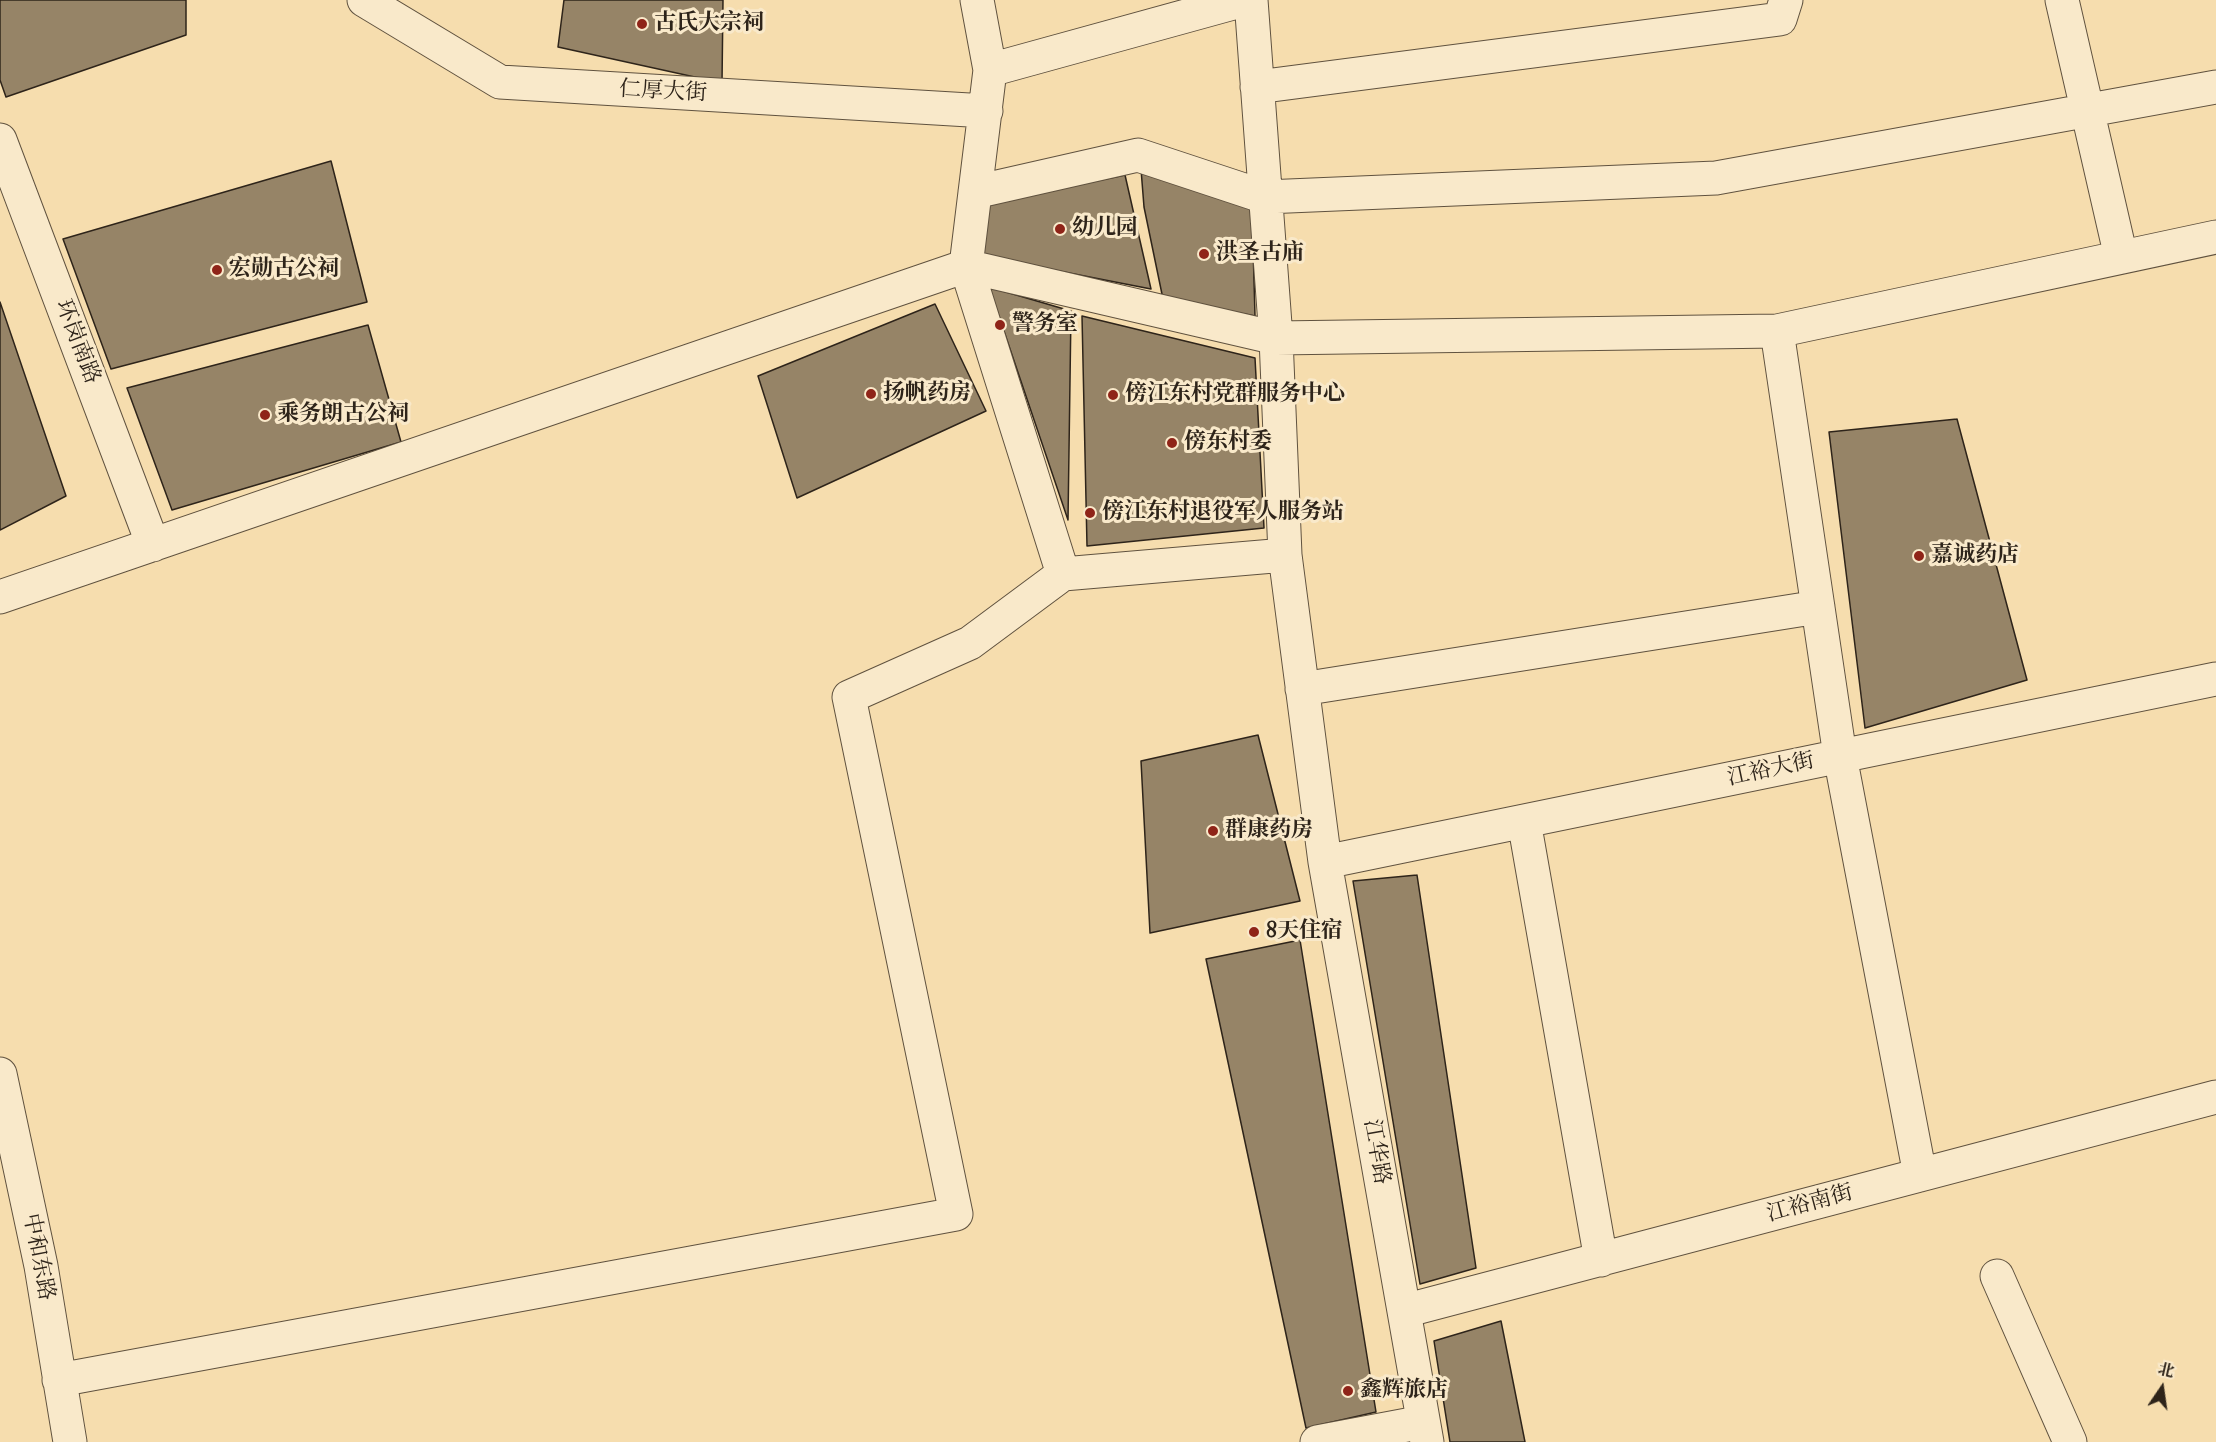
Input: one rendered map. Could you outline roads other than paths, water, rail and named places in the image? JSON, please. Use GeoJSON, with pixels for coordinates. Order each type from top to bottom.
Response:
{"type":"FeatureCollection","features":[{"type":"Feature","properties":{"kind":"street","name":"仁厚大街"},"geometry":{"type":"LineString","coordinates":[[364,0],[500,82],[986,111]]}},
{"type":"Feature","properties":{"kind":"street"},"geometry":{"type":"LineString","coordinates":[[977,0],[990,70],[966,266],[1063,574]]}},
{"type":"Feature","properties":{"kind":"street"},"geometry":{"type":"LineString","coordinates":[[990,70],[1244,0]]}},
{"type":"Feature","properties":{"kind":"street","name":"江华路"},"geometry":{"type":"LineString","coordinates":[[1251,0],[1276,338],[1285,555],[1325,862],[1425,1432]]}},
{"type":"Feature","properties":{"kind":"street"},"geometry":{"type":"LineString","coordinates":[[1257,87],[1780,19],[1786,0]]}},
{"type":"Feature","properties":{"kind":"street"},"geometry":{"type":"LineString","coordinates":[[2062,0],[2121,257]]}},
{"type":"Feature","properties":{"kind":"street"},"geometry":{"type":"LineString","coordinates":[[975,192],[1138,155],[1265,197],[1716,178],[2216,87]]}},
{"type":"Feature","properties":{"kind":"street","name":"环岗南路"},"geometry":{"type":"LineString","coordinates":[[0,140],[153,545]]}},
{"type":"Feature","properties":{"kind":"street"},"geometry":{"type":"LineString","coordinates":[[0,597],[966,266],[1276,338],[1777,331],[2216,237]]}},
{"type":"Feature","properties":{"kind":"street"},"geometry":{"type":"LineString","coordinates":[[1777,331],[1840,756],[1920,1175]]}},
{"type":"Feature","properties":{"kind":"street"},"geometry":{"type":"LineString","coordinates":[[59,1380],[956,1214],[849,697],[970,643],[1063,574],[1285,555]]}},
{"type":"Feature","properties":{"kind":"street"},"geometry":{"type":"LineString","coordinates":[[1302,689],[1818,607]]}},
{"type":"Feature","properties":{"kind":"street","name":"江裕大街"},"geometry":{"type":"LineString","coordinates":[[1325,862],[2216,679]]}},
{"type":"Feature","properties":{"kind":"street"},"geometry":{"type":"LineString","coordinates":[[1524,821],[1601,1260]]}},
{"type":"Feature","properties":{"kind":"street","name":"中和东路"},"geometry":{"type":"LineString","coordinates":[[0,1074],[41,1266],[70,1442]]}},
{"type":"Feature","properties":{"kind":"street","name":"江裕南街"},"geometry":{"type":"LineString","coordinates":[[1404,1311],[2216,1097]]}},
{"type":"Feature","properties":{"kind":"street"},"geometry":{"type":"LineString","coordinates":[[1997,1276],[2070,1442]]}},
{"type":"Feature","properties":{"kind":"street"},"geometry":{"type":"LineString","coordinates":[[1317,1442],[1425,1432]]}},
{"type":"Feature","properties":{"kind":"place","name":"古氏大宗祠"},"geometry":{"type":"Point","coordinates":[642,24]}},
{"type":"Feature","properties":{"kind":"place","name":"幼儿园"},"geometry":{"type":"Point","coordinates":[1060,229]}},
{"type":"Feature","properties":{"kind":"place","name":"洪圣古庙"},"geometry":{"type":"Point","coordinates":[1204,254]}},
{"type":"Feature","properties":{"kind":"place","name":"宏勋古公祠"},"geometry":{"type":"Point","coordinates":[217,270]}},
{"type":"Feature","properties":{"kind":"place","name":"警务室"},"geometry":{"type":"Point","coordinates":[1000,325]}},
{"type":"Feature","properties":{"kind":"place","name":"扬帆药房"},"geometry":{"type":"Point","coordinates":[871,394]}},
{"type":"Feature","properties":{"kind":"place","name":"傍江东村党群服务中心"},"geometry":{"type":"Point","coordinates":[1113,395]}},
{"type":"Feature","properties":{"kind":"place","name":"乘务朗古公祠"},"geometry":{"type":"Point","coordinates":[265,415]}},
{"type":"Feature","properties":{"kind":"place","name":"傍东村委"},"geometry":{"type":"Point","coordinates":[1172,443]}},
{"type":"Feature","properties":{"kind":"place","name":"傍江东村退役军人服务站"},"geometry":{"type":"Point","coordinates":[1090,513]}},
{"type":"Feature","properties":{"kind":"place","name":"嘉诚药店"},"geometry":{"type":"Point","coordinates":[1919,556]}},
{"type":"Feature","properties":{"kind":"place","name":"群康药房"},"geometry":{"type":"Point","coordinates":[1213,831]}},
{"type":"Feature","properties":{"kind":"place","name":"8天住宿"},"geometry":{"type":"Point","coordinates":[1254,932]}},
{"type":"Feature","properties":{"kind":"place","name":"鑫辉旅店"},"geometry":{"type":"Point","coordinates":[1348,1391]}}]}
